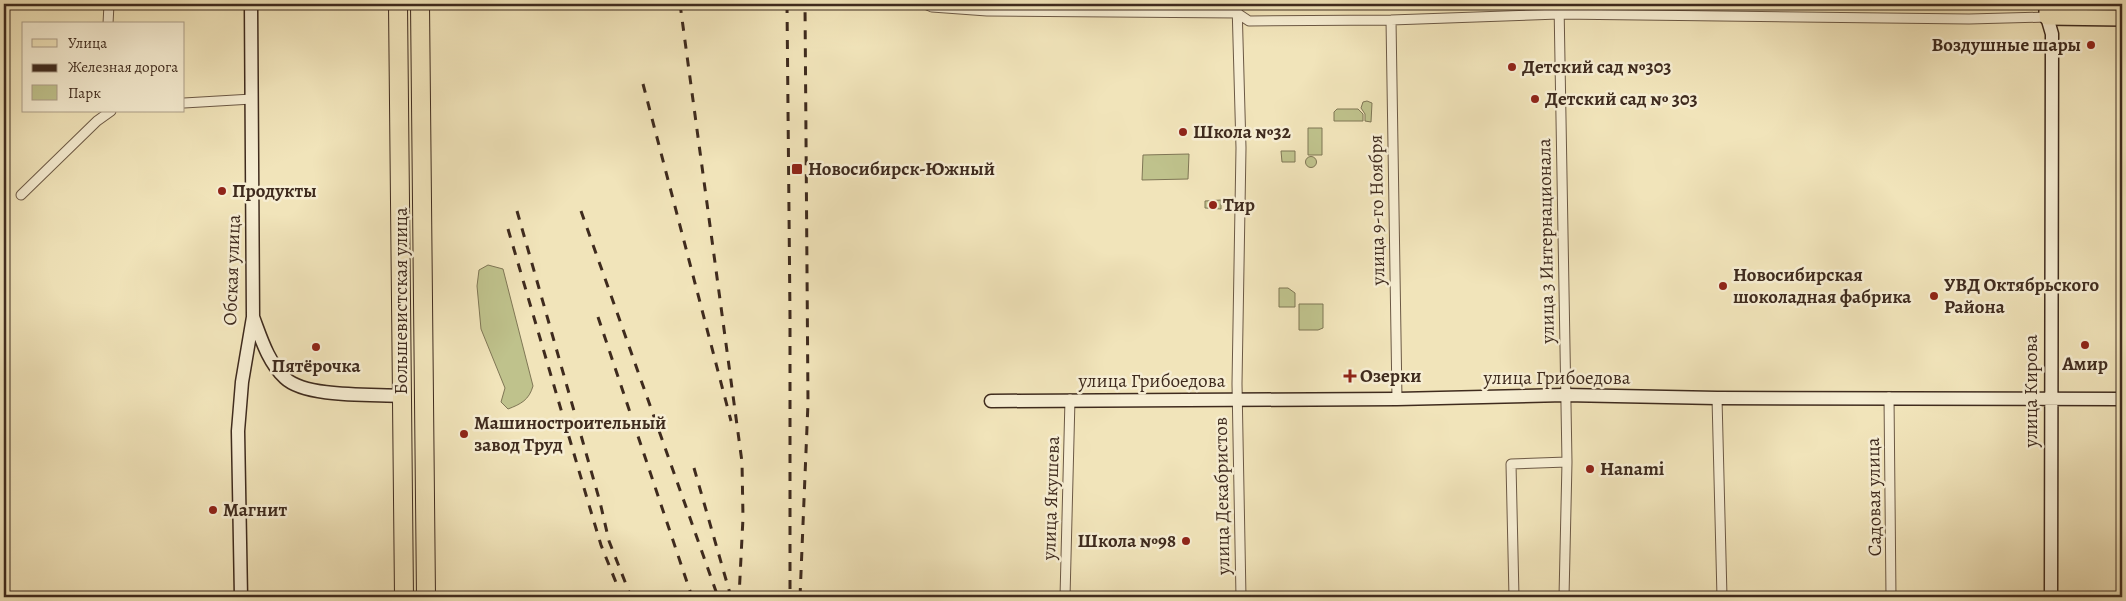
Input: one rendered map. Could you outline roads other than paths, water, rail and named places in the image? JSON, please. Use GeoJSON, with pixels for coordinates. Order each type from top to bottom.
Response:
{"type":"FeatureCollection","features":[{"type":"Feature","properties":{"kind":"highway","name":"Большевистская улица"},"geometry":{"type":"LineString","coordinates":[[398,4],[404,597]]}},
{"type":"Feature","properties":{"kind":"highway","name":"Большевистская улица"},"geometry":{"type":"LineString","coordinates":[[420,4],[426,597]]}},
{"type":"Feature","properties":{"kind":"main road"},"geometry":{"type":"LineString","coordinates":[[2047,10],[2122,18]]}},
{"type":"Feature","properties":{"kind":"street"},"geometry":{"type":"LineString","coordinates":[[108,22],[109,4]]}},
{"type":"Feature","properties":{"kind":"street","name":"Обская улица"},"geometry":{"type":"LineString","coordinates":[[241,597],[238,431],[247,348],[253,317],[251,4]]}},
{"type":"Feature","properties":{"kind":"street"},"geometry":{"type":"LineString","coordinates":[[925,4],[932,7],[987,11],[1237,14],[1249,21],[1391,20],[1559,14],[1968,19],[2047,10]]}},
{"type":"Feature","properties":{"kind":"street","name":"улица Декабристов"},"geometry":{"type":"LineString","coordinates":[[1237,4],[1242,148],[1237,400],[1240,597]]}},
{"type":"Feature","properties":{"kind":"street","name":"улица 3 Интернационала"},"geometry":{"type":"LineString","coordinates":[[1559,4],[1567,462],[1564,597]]}},
{"type":"Feature","properties":{"kind":"street","name":"улица Кирова"},"geometry":{"type":"LineString","coordinates":[[2047,10],[2052,34],[2051,597]]}},
{"type":"Feature","properties":{"kind":"street"},"geometry":{"type":"LineString","coordinates":[[2052,34],[2064,11]]}},
{"type":"Feature","properties":{"kind":"street","name":"улица 9-го Ноября"},"geometry":{"type":"LineString","coordinates":[[1391,20],[1397,399]]}},
{"type":"Feature","properties":{"kind":"street"},"geometry":{"type":"LineString","coordinates":[[185,103],[252,99]]}},
{"type":"Feature","properties":{"kind":"street"},"geometry":{"type":"LineString","coordinates":[[21,195],[97,121],[110,112]]}},
{"type":"Feature","properties":{"kind":"street"},"geometry":{"type":"LineString","coordinates":[[253,317],[274,365],[286,380],[304,389],[402,396]]}},
{"type":"Feature","properties":{"kind":"street","name":"улица Грибоедова"},"geometry":{"type":"LineString","coordinates":[[991,401],[1070,399],[1397,399],[1565,395],[1717,398],[2122,399]]}},
{"type":"Feature","properties":{"kind":"street","name":"Садовая улица"},"geometry":{"type":"LineString","coordinates":[[1889,397],[1891,597]]}},
{"type":"Feature","properties":{"kind":"street"},"geometry":{"type":"LineString","coordinates":[[1717,398],[1722,597]]}},
{"type":"Feature","properties":{"kind":"street","name":"улица Якушева"},"geometry":{"type":"LineString","coordinates":[[1065,597],[1070,399]]}},
{"type":"Feature","properties":{"kind":"street"},"geometry":{"type":"LineString","coordinates":[[1514,597],[1511,464],[1567,462]]}},
{"type":"Feature","properties":{"kind":"railway"},"geometry":{"type":"LineString","coordinates":[[680,4],[742,462],[743,518],[739,597]]}},
{"type":"Feature","properties":{"kind":"railway"},"geometry":{"type":"LineString","coordinates":[[787,4],[790,597]]}},
{"type":"Feature","properties":{"kind":"railway"},"geometry":{"type":"LineString","coordinates":[[800,597],[808,403],[805,4]]}},
{"type":"Feature","properties":{"kind":"railway"},"geometry":{"type":"LineString","coordinates":[[643,84],[731,421]]}},
{"type":"Feature","properties":{"kind":"railway"},"geometry":{"type":"LineString","coordinates":[[517,211],[600,502],[609,541],[631,597]]}},
{"type":"Feature","properties":{"kind":"railway"},"geometry":{"type":"LineString","coordinates":[[581,211],[718,597]]}},
{"type":"Feature","properties":{"kind":"railway"},"geometry":{"type":"LineString","coordinates":[[508,229],[601,545],[619,590]]}},
{"type":"Feature","properties":{"kind":"railway"},"geometry":{"type":"LineString","coordinates":[[598,317],[692,597]]}},
{"type":"Feature","properties":{"kind":"railway"},"geometry":{"type":"LineString","coordinates":[[694,468],[731,597]]}},
{"type":"Feature","properties":{"kind":"place","name":"Воздушные шары"},"geometry":{"type":"Point","coordinates":[2091,45]}},
{"type":"Feature","properties":{"kind":"place","name":"Детский сад №303"},"geometry":{"type":"Point","coordinates":[1512,67]}},
{"type":"Feature","properties":{"kind":"place","name":"Детский сад № 303"},"geometry":{"type":"Point","coordinates":[1535,99]}},
{"type":"Feature","properties":{"kind":"place","name":"Школа №32"},"geometry":{"type":"Point","coordinates":[1183,132]}},
{"type":"Feature","properties":{"kind":"place","name":"Новосибирск-Южный"},"geometry":{"type":"Point","coordinates":[797,169]}},
{"type":"Feature","properties":{"kind":"place","name":"Продукты"},"geometry":{"type":"Point","coordinates":[222,191]}},
{"type":"Feature","properties":{"kind":"place","name":"Тир"},"geometry":{"type":"Point","coordinates":[1213,205]}},
{"type":"Feature","properties":{"kind":"place","name":"Новосибирская шоколадная фабрика"},"geometry":{"type":"Point","coordinates":[1723,286]}},
{"type":"Feature","properties":{"kind":"place","name":"УВД Октябрьского Района"},"geometry":{"type":"Point","coordinates":[1934,296]}},
{"type":"Feature","properties":{"kind":"place","name":"Амир"},"geometry":{"type":"Point","coordinates":[2085,345]}},
{"type":"Feature","properties":{"kind":"place","name":"Пятёрочка"},"geometry":{"type":"Point","coordinates":[316,347]}},
{"type":"Feature","properties":{"kind":"place","name":"Озерки"},"geometry":{"type":"Point","coordinates":[1350,376]}},
{"type":"Feature","properties":{"kind":"place","name":"Машиностроительный завод Труд"},"geometry":{"type":"Point","coordinates":[464,434]}},
{"type":"Feature","properties":{"kind":"place","name":"Hanami"},"geometry":{"type":"Point","coordinates":[1590,469]}},
{"type":"Feature","properties":{"kind":"place","name":"Магнит"},"geometry":{"type":"Point","coordinates":[213,510]}},
{"type":"Feature","properties":{"kind":"place","name":"Школа №98"},"geometry":{"type":"Point","coordinates":[1186,541]}}]}
